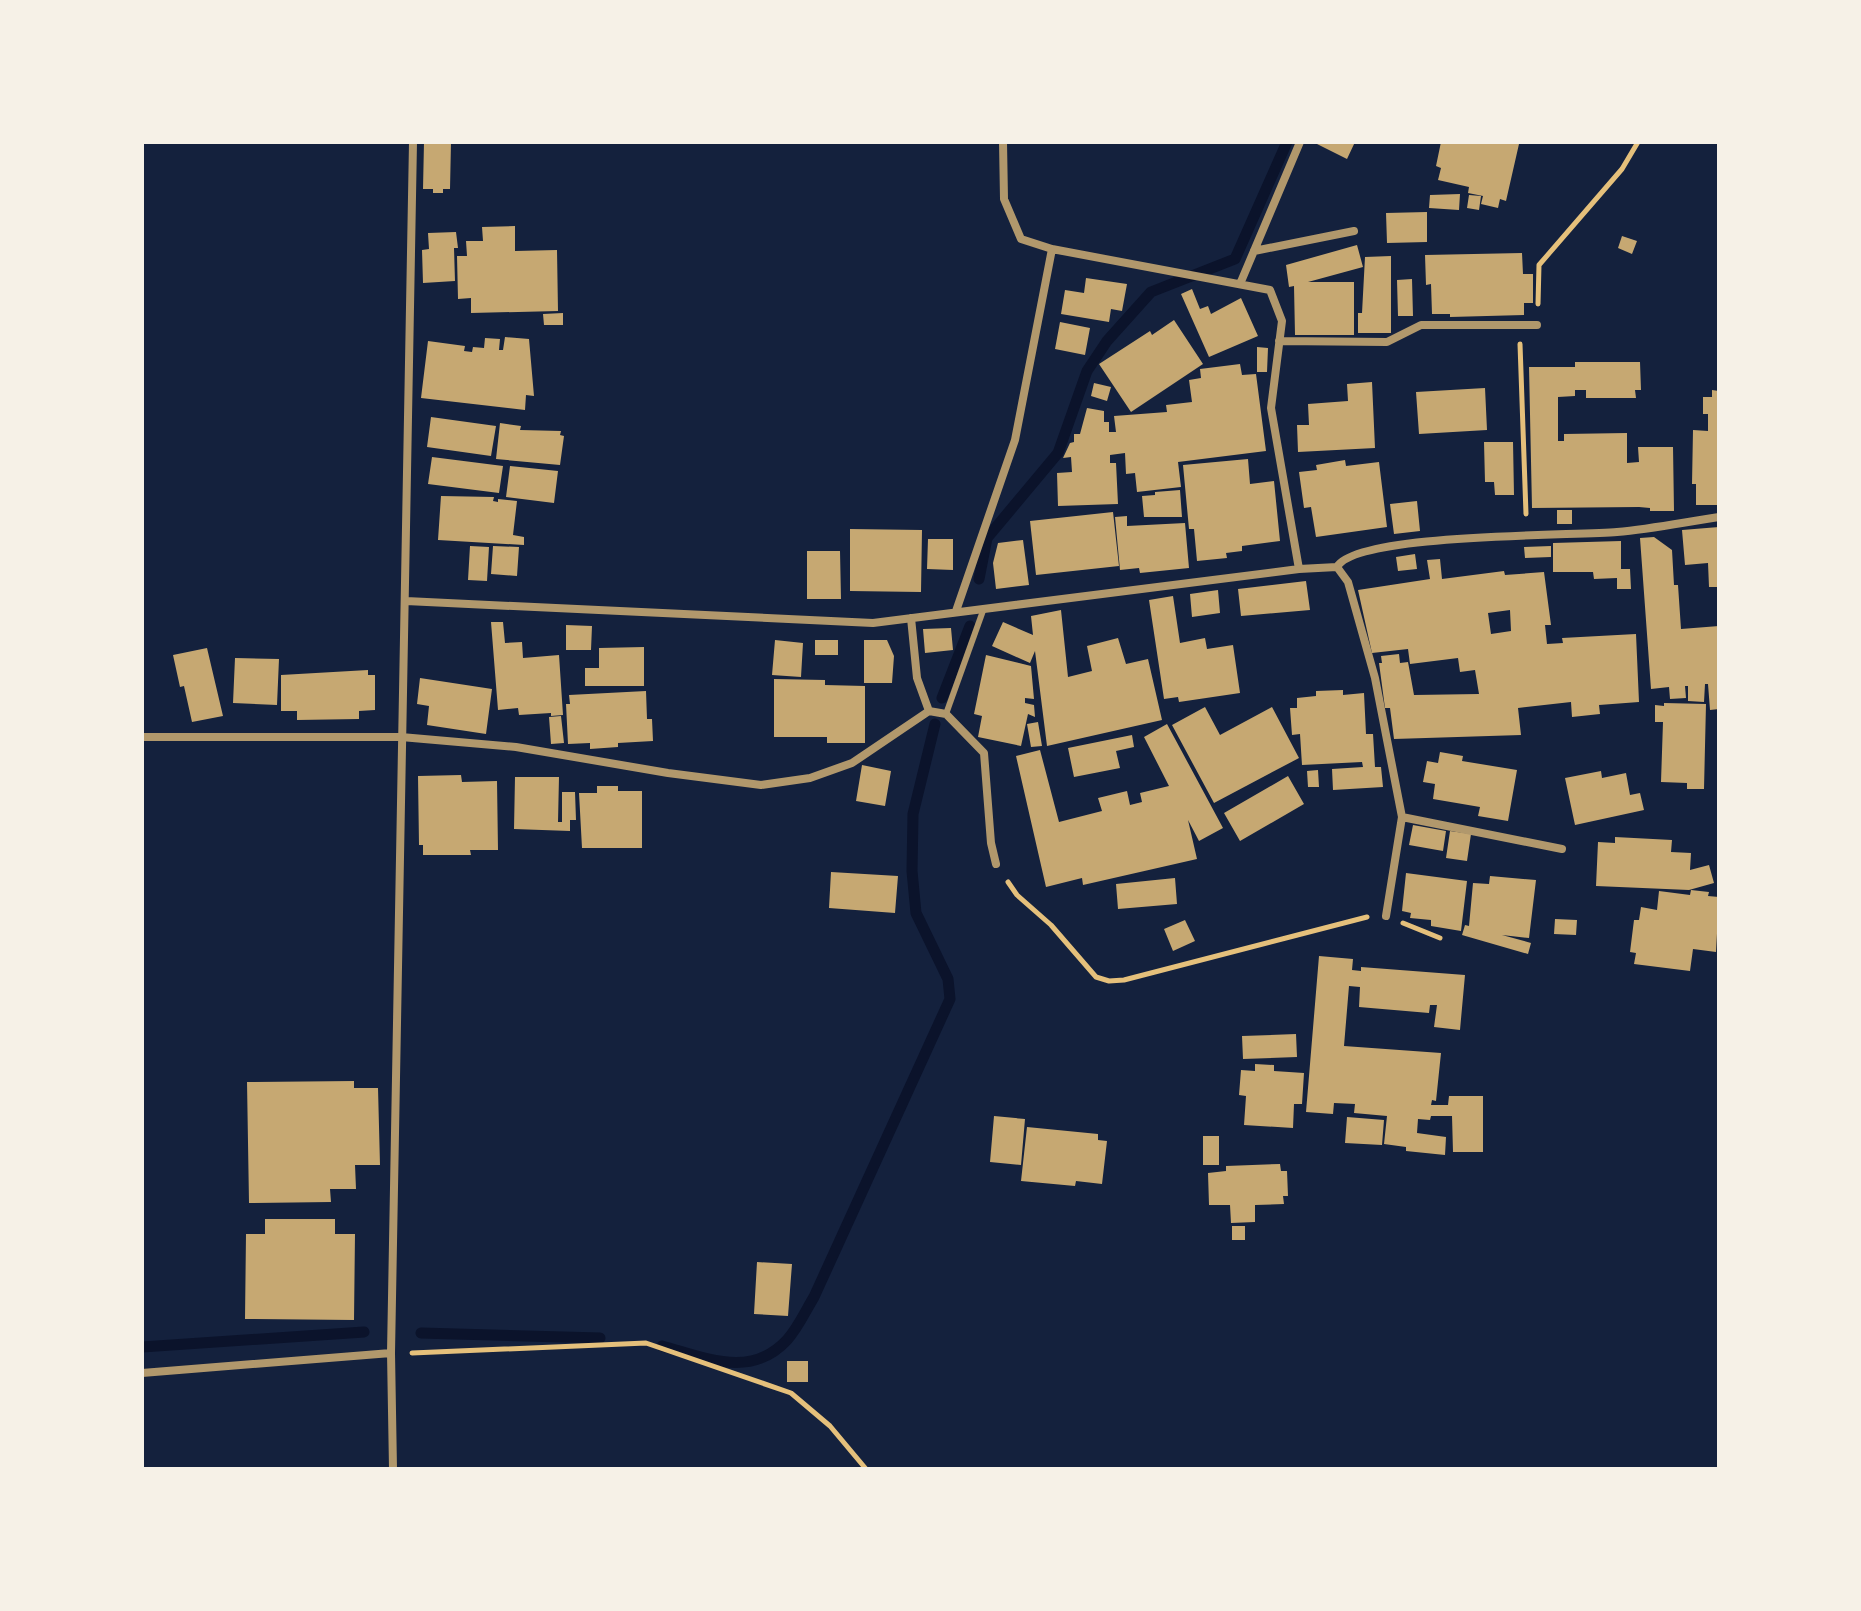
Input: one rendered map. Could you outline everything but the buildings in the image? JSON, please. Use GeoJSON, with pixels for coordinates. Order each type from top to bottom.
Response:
{"type":"FeatureCollection","features":[{"type":"Feature","properties":{"kind":"street"},"geometry":{"type":"LineString","coordinates":[[393,1469],[391,1353],[413,142]]}},
{"type":"Feature","properties":{"kind":"street"},"geometry":{"type":"LineString","coordinates":[[1003,142],[1004,199],[1021,239],[1052,249],[1270,290],[1282,321],[1271,408],[1299,569]]}},
{"type":"Feature","properties":{"kind":"street"},"geometry":{"type":"LineString","coordinates":[[1240,284],[1300,142]]}},
{"type":"Feature","properties":{"kind":"street"},"geometry":{"type":"LineString","coordinates":[[1254,251],[1354,231]]}},
{"type":"Feature","properties":{"kind":"street"},"geometry":{"type":"LineString","coordinates":[[956,611],[1015,440],[1052,249]]}},
{"type":"Feature","properties":{"kind":"street"},"geometry":{"type":"LineString","coordinates":[[1279,341],[1387,342],[1421,325],[1537,325]]}},
{"type":"Feature","properties":{"kind":"street"},"geometry":{"type":"LineString","coordinates":[[406,601],[873,623],[1299,569],[1337,567],[1345,557],[1365,552],[1457,538],[1617,532],[1719,517]]}},
{"type":"Feature","properties":{"kind":"street"},"geometry":{"type":"LineString","coordinates":[[1337,567],[1348,582],[1375,678],[1402,817],[1386,916]]}},
{"type":"Feature","properties":{"kind":"street"},"geometry":{"type":"LineString","coordinates":[[911,618],[917,678],[929,711]]}},
{"type":"Feature","properties":{"kind":"street"},"geometry":{"type":"LineString","coordinates":[[142,737],[401,737],[516,747],[761,785],[810,778],[852,763],[929,711],[946,714],[984,753],[991,843],[996,864]]}},
{"type":"Feature","properties":{"kind":"street"},"geometry":{"type":"LineString","coordinates":[[1402,817],[1562,849]]}},
{"type":"Feature","properties":{"kind":"street"},"geometry":{"type":"LineString","coordinates":[[142,1373],[391,1353]]}},
{"type":"Feature","properties":{"kind":"lane"},"geometry":{"type":"LineString","coordinates":[[946,714],[984,608]]}},
{"type":"Feature","properties":{"kind":"path"},"geometry":{"type":"LineString","coordinates":[[1537,325],[1539,265],[1622,169],[1638,142]]}},
{"type":"Feature","properties":{"kind":"path"},"geometry":{"type":"LineString","coordinates":[[1520,325],[1526,535]]}},
{"type":"Feature","properties":{"kind":"path"},"geometry":{"type":"LineString","coordinates":[[996,864],[1017,895],[1051,925],[1096,977],[1109,981],[1124,980],[1374,915],[1386,916],[1440,938]]}},
{"type":"Feature","properties":{"kind":"path"},"geometry":{"type":"LineString","coordinates":[[391,1353],[646,1343],[791,1393],[830,1426],[866,1469]]}},
{"type":"Feature","properties":{"kind":"waterway"},"geometry":{"type":"LineString","coordinates":[[979,579],[987,538],[1058,453],[1087,371],[1107,341],[1151,292],[1235,259],[1287,142]]}},
{"type":"Feature","properties":{"kind":"waterway"},"geometry":{"type":"LineString","coordinates":[[942,698],[970,626]]}},
{"type":"Feature","properties":{"kind":"waterway"},"geometry":{"type":"LineString","coordinates":[[662,1346],[711,1360],[743,1362],[773,1352],[787,1340],[814,1297],[950,999],[948,979],[916,913],[912,871],[913,814],[935,724]]}},
{"type":"Feature","properties":{"kind":"waterway"},"geometry":{"type":"LineString","coordinates":[[142,1347],[364,1332]]}},
{"type":"Feature","properties":{"kind":"waterway"},"geometry":{"type":"LineString","coordinates":[[421,1333],[600,1338]]}}]}
